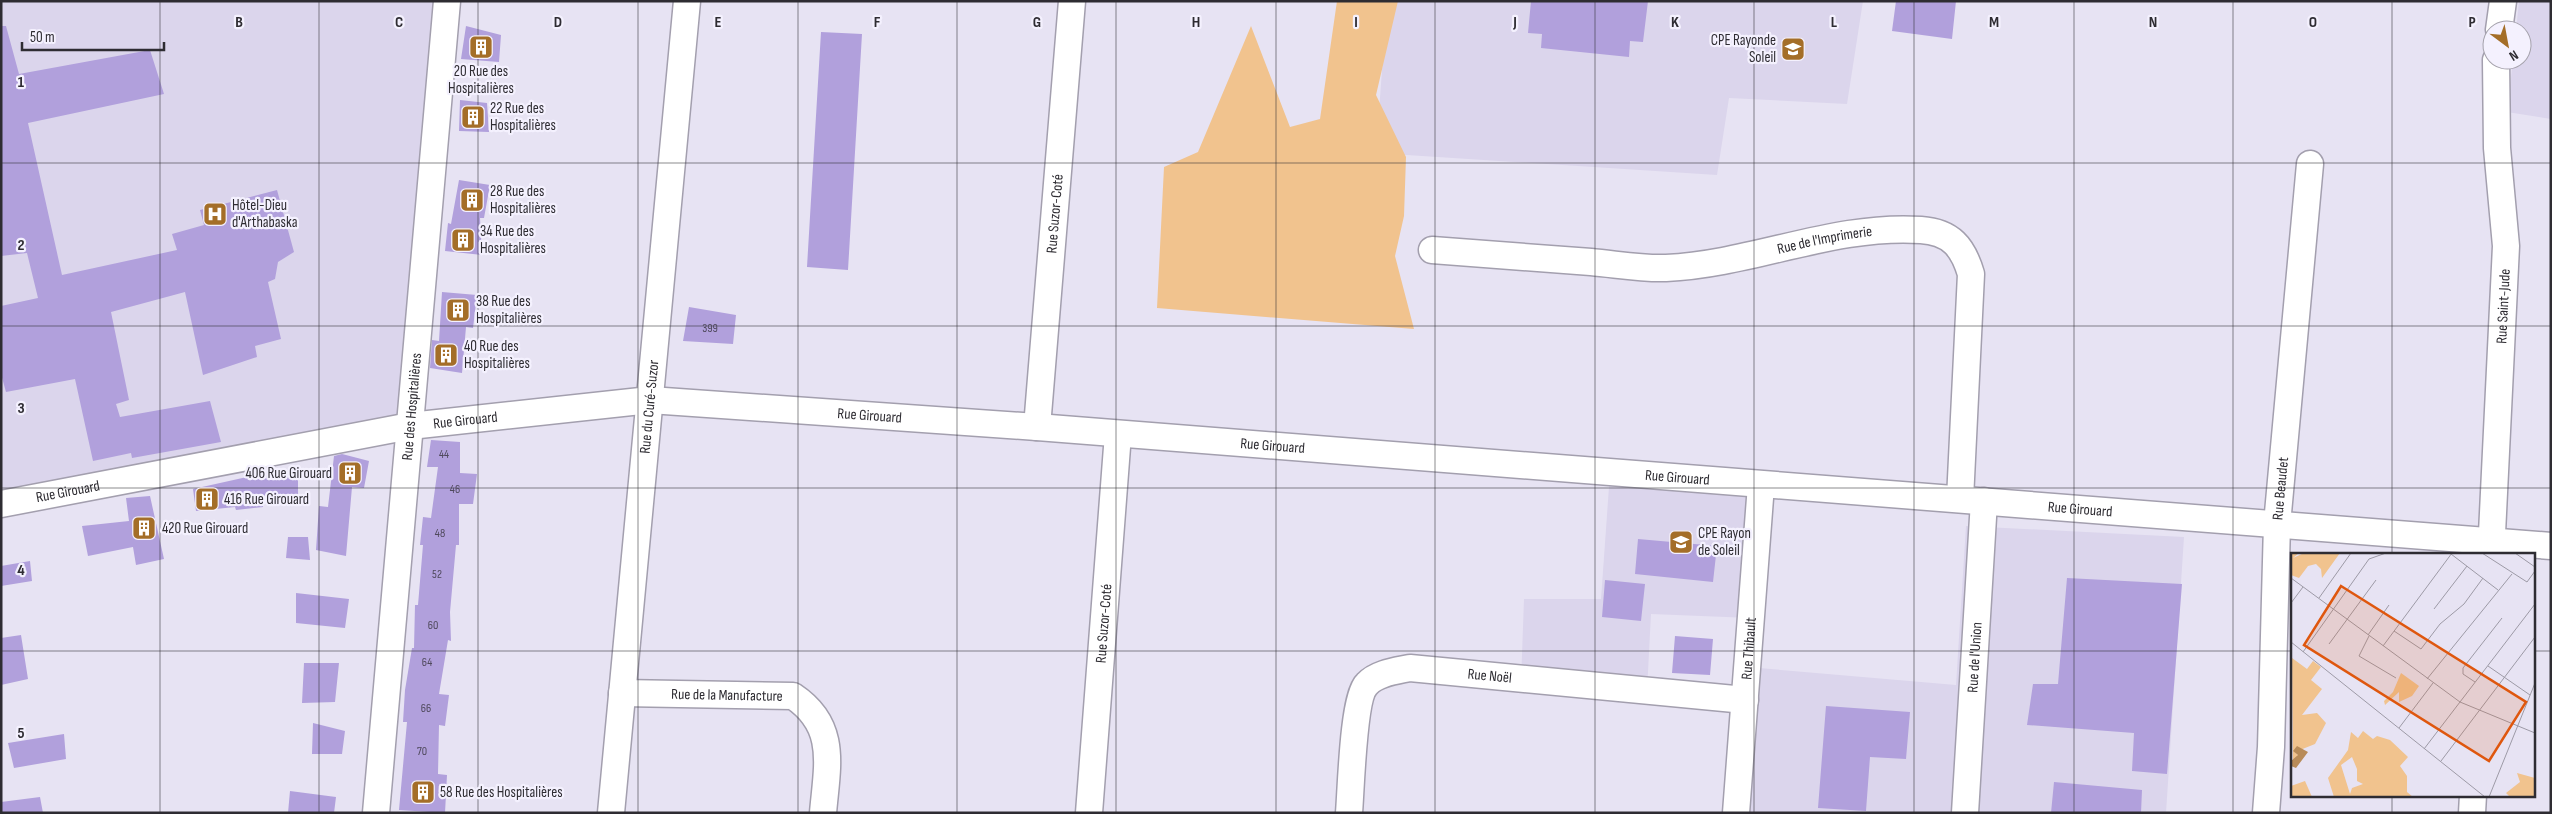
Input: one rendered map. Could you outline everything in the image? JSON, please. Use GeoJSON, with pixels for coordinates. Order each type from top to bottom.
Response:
{"type":"FeatureCollection","features":[{"type":"Feature","properties":{"kind":"street","name":"Rue des Hospitalières"},"geometry":{"type":"LineString","coordinates":[[376,813],[447,1]]}},
{"type":"Feature","properties":{"kind":"street","name":"Rue du Curé-Suzor"},"geometry":{"type":"LineString","coordinates":[[611,813],[687,1]]}},
{"type":"Feature","properties":{"kind":"street","name":"Rue Suzor-Coté"},"geometry":{"type":"LineString","coordinates":[[1037,427],[1072,1]]}},
{"type":"Feature","properties":{"kind":"street"},"geometry":{"type":"LineString","coordinates":[[2501,20],[2503,1]]}},
{"type":"Feature","properties":{"kind":"street","name":"Rue Saint-Jude"},"geometry":{"type":"LineString","coordinates":[[2492,548],[2506,246],[2497,148],[2496,70]]}},
{"type":"Feature","properties":{"kind":"street","name":"Rue Beaudet"},"geometry":{"type":"LineString","coordinates":[[2266,813],[2271,747],[2277,524],[2310,164]]}},
{"type":"Feature","properties":{"kind":"street","name":"Rue de l'Imprimerie"},"geometry":{"type":"LineString","coordinates":[[1432,250],[1665,268],[1712,263],[1851,232],[1922,230],[1943,236],[1958,244],[1967,259],[1971,274],[1972,500]]}},
{"type":"Feature","properties":{"kind":"street","name":"Rue Girouard"},"geometry":{"type":"LineString","coordinates":[[1,504],[410,426],[650,400],[1037,427],[2277,524],[2492,548],[2551,546]]}},
{"type":"Feature","properties":{"kind":"street","name":"Rue Suzor-Coté"},"geometry":{"type":"LineString","coordinates":[[1089,813],[1118,434]]}},
{"type":"Feature","properties":{"kind":"street","name":"Rue Thibault"},"geometry":{"type":"LineString","coordinates":[[1736,813],[1761,485]]}},
{"type":"Feature","properties":{"kind":"street","name":"Rue de l'Union"},"geometry":{"type":"LineString","coordinates":[[1965,813],[1972,500]]}},
{"type":"Feature","properties":{"kind":"street","name":"Rue Noël"},"geometry":{"type":"LineString","coordinates":[[1349,813],[1358,702],[1366,684],[1387,673],[1410,668],[1745,700]]}},
{"type":"Feature","properties":{"kind":"street","name":"Rue de la Manufacture"},"geometry":{"type":"LineString","coordinates":[[622,694],[793,696],[807,706],[821,724],[828,756],[823,813]]}},
{"type":"Feature","properties":{"kind":"street"},"geometry":{"type":"LineString","coordinates":[[2472,813],[2473,796]]}},
{"type":"Feature","properties":{"kind":"shaded area","name":"Hôtel-Dieu d'Arthabaska"},"geometry":{"type":"Polygon","coordinates":[[[1,1],[447,1],[410,426],[1,504],[1,1]]]}},
{"type":"Feature","properties":{"kind":"shaded area"},"geometry":{"type":"Polygon","coordinates":[[[1337,1],[1398,1],[1376,95],[1406,157],[1404,216],[1395,256],[1414,329],[1157,308],[1164,167],[1198,152],[1251,26],[1290,127],[1320,119],[1337,1]]]}},
{"type":"Feature","properties":{"kind":"shaded area"},"geometry":{"type":"Polygon","coordinates":[[[1387,1],[1863,1],[1847,104],[1729,98],[1717,175],[1376,153],[1387,1]]]}},
{"type":"Feature","properties":{"kind":"shaded area"},"geometry":{"type":"Polygon","coordinates":[[[2519,1],[2551,1],[2551,119],[2507,112],[2512,70],[2532,70],[2532,20],[2517,20],[2519,1]]]}},
{"type":"Feature","properties":{"kind":"shaded area","name":"CPE Rayon de Soleil"},"geometry":{"type":"Polygon","coordinates":[[[1610,473],[1761,485],[1751,618],[1651,614],[1647,691],[1521,683],[1524,599],[1601,599],[1610,473]]]}},
{"type":"Feature","properties":{"kind":"shaded area"},"geometry":{"type":"Polygon","coordinates":[[[1966,526],[2184,537],[2166,813],[1736,813],[1747,667],[1956,685],[1966,526]]]}},
{"type":"Feature","properties":{"kind":"building"},"geometry":{"type":"Polygon","coordinates":[[[1531,1],[1648,1],[1643,42],[1630,41],[1629,57],[1541,48],[1542,34],[1528,33],[1531,1]]]}},
{"type":"Feature","properties":{"kind":"building"},"geometry":{"type":"Polygon","coordinates":[[[1896,1],[1956,1],[1952,39],[1892,31],[1896,1]]]}},
{"type":"Feature","properties":{"kind":"building","name":"Hôtel-Dieu d'Arthabaska"},"geometry":{"type":"Polygon","coordinates":[[[1,26],[6,26],[19,74],[150,50],[164,94],[28,123],[62,275],[177,250],[172,234],[204,225],[200,210],[277,190],[294,252],[278,262],[275,279],[268,282],[281,339],[255,346],[257,357],[203,375],[185,292],[111,312],[129,400],[116,404],[120,417],[210,401],[221,442],[132,458],[131,453],[93,461],[75,379],[6,392],[1,374],[1,306],[38,298],[27,253],[1,256],[1,26]]]}},
{"type":"Feature","properties":{"kind":"building","name":"20 Rue des Hospitalières"},"geometry":{"type":"Polygon","coordinates":[[[466,26],[501,35],[499,62],[461,59],[466,26]]]}},
{"type":"Feature","properties":{"kind":"building"},"geometry":{"type":"Polygon","coordinates":[[[821,32],[862,34],[848,270],[807,267],[821,32]]]}},
{"type":"Feature","properties":{"kind":"building","name":"22 Rue des Hospitalières"},"geometry":{"type":"Polygon","coordinates":[[[460,100],[487,103],[489,132],[459,131],[460,100]]]}},
{"type":"Feature","properties":{"kind":"building"},"geometry":{"type":"Polygon","coordinates":[[[459,180],[490,185],[484,218],[480,218],[482,255],[445,251],[448,223],[451,224],[459,180]]]}},
{"type":"Feature","properties":{"kind":"building"},"geometry":{"type":"Polygon","coordinates":[[[442,292],[477,295],[473,328],[466,327],[462,373],[430,368],[432,340],[439,341],[442,292]]]}},
{"type":"Feature","properties":{"kind":"building"},"geometry":{"type":"Polygon","coordinates":[[[689,307],[736,315],[733,344],[683,341],[689,307]]]}},
{"type":"Feature","properties":{"kind":"building"},"geometry":{"type":"Polygon","coordinates":[[[431,440],[460,442],[460,473],[477,474],[473,504],[459,504],[459,545],[456,545],[450,612],[451,641],[448,640],[439,694],[449,695],[445,726],[439,725],[438,774],[447,775],[445,813],[399,810],[407,722],[403,722],[405,690],[412,648],[414,648],[415,605],[418,605],[423,545],[420,545],[423,517],[431,518],[438,467],[427,467],[431,440]]]}},
{"type":"Feature","properties":{"kind":"building"},"geometry":{"type":"Polygon","coordinates":[[[342,454],[369,461],[364,488],[352,487],[346,556],[316,550],[319,506],[328,507],[334,456],[342,454]]]}},
{"type":"Feature","properties":{"kind":"building"},"geometry":{"type":"Polygon","coordinates":[[[298,471],[298,500],[262,502],[263,507],[236,510],[235,507],[196,511],[193,489],[270,472],[298,471]]]}},
{"type":"Feature","properties":{"kind":"building"},"geometry":{"type":"Polygon","coordinates":[[[150,496],[164,559],[136,565],[133,547],[88,556],[82,526],[129,521],[126,498],[150,496]]]}},
{"type":"Feature","properties":{"kind":"building"},"geometry":{"type":"Polygon","coordinates":[[[288,537],[308,537],[310,560],[286,558],[288,537]]]}},
{"type":"Feature","properties":{"kind":"building"},"geometry":{"type":"Polygon","coordinates":[[[1638,539],[1717,546],[1713,582],[1635,574],[1638,539]]]}},
{"type":"Feature","properties":{"kind":"building"},"geometry":{"type":"Polygon","coordinates":[[[30,561],[32,581],[1,586],[1,566],[30,561]]]}},
{"type":"Feature","properties":{"kind":"building"},"geometry":{"type":"Polygon","coordinates":[[[2067,578],[2182,584],[2167,774],[2132,771],[2134,733],[2027,725],[2033,684],[2058,684],[2067,578]]]}},
{"type":"Feature","properties":{"kind":"building"},"geometry":{"type":"Polygon","coordinates":[[[1605,580],[1645,584],[1641,621],[1602,617],[1605,580]]]}},
{"type":"Feature","properties":{"kind":"building"},"geometry":{"type":"Polygon","coordinates":[[[296,593],[349,599],[345,628],[296,623],[296,593]]]}},
{"type":"Feature","properties":{"kind":"building"},"geometry":{"type":"Polygon","coordinates":[[[21,635],[28,679],[1,685],[1,638],[21,635]]]}},
{"type":"Feature","properties":{"kind":"building"},"geometry":{"type":"Polygon","coordinates":[[[1675,636],[1713,639],[1710,675],[1672,673],[1675,636]]]}},
{"type":"Feature","properties":{"kind":"building"},"geometry":{"type":"Polygon","coordinates":[[[304,663],[339,663],[335,702],[302,703],[304,663]]]}},
{"type":"Feature","properties":{"kind":"building"},"geometry":{"type":"Polygon","coordinates":[[[1826,706],[1910,712],[1906,759],[1870,757],[1866,811],[1818,808],[1826,706]]]}},
{"type":"Feature","properties":{"kind":"building"},"geometry":{"type":"Polygon","coordinates":[[[313,723],[345,731],[342,754],[312,754],[313,723]]]}},
{"type":"Feature","properties":{"kind":"building"},"geometry":{"type":"Polygon","coordinates":[[[64,734],[66,759],[14,768],[8,743],[64,734]]]}},
{"type":"Feature","properties":{"kind":"building"},"geometry":{"type":"Polygon","coordinates":[[[2054,782],[2142,790],[2141,813],[2051,813],[2054,782]]]}},
{"type":"Feature","properties":{"kind":"building"},"geometry":{"type":"Polygon","coordinates":[[[290,791],[336,797],[334,813],[288,813],[290,791]]]}},
{"type":"Feature","properties":{"kind":"building"},"geometry":{"type":"Polygon","coordinates":[[[40,797],[43,813],[1,813],[1,802],[40,797]]]}},
{"type":"Feature","properties":{"kind":"place","name":"20 Rue des Hospitalières"},"geometry":{"type":"Point","coordinates":[481,47]}},
{"type":"Feature","properties":{"kind":"place","name":"CPE Rayonde Soleil"},"geometry":{"type":"Point","coordinates":[1793,49]}},
{"type":"Feature","properties":{"kind":"place","name":"22 Rue des Hospitalières"},"geometry":{"type":"Point","coordinates":[473,117]}},
{"type":"Feature","properties":{"kind":"place","name":"28 Rue des Hospitalières"},"geometry":{"type":"Point","coordinates":[472,200]}},
{"type":"Feature","properties":{"kind":"place","name":"Hôtel-Dieu d'Arthabaska"},"geometry":{"type":"Point","coordinates":[215,214]}},
{"type":"Feature","properties":{"kind":"place","name":"34 Rue des Hospitalières"},"geometry":{"type":"Point","coordinates":[463,240]}},
{"type":"Feature","properties":{"kind":"place","name":"38 Rue des Hospitalières"},"geometry":{"type":"Point","coordinates":[458,310]}},
{"type":"Feature","properties":{"kind":"place","name":"40 Rue des Hospitalières"},"geometry":{"type":"Point","coordinates":[446,355]}},
{"type":"Feature","properties":{"kind":"place","name":"406 Rue Girouard"},"geometry":{"type":"Point","coordinates":[350,473]}},
{"type":"Feature","properties":{"kind":"place","name":"416 Rue Girouard"},"geometry":{"type":"Point","coordinates":[207,499]}},
{"type":"Feature","properties":{"kind":"place","name":"420 Rue Girouard"},"geometry":{"type":"Point","coordinates":[144,528]}},
{"type":"Feature","properties":{"kind":"place","name":"CPE Rayon de Soleil"},"geometry":{"type":"Point","coordinates":[1681,542]}},
{"type":"Feature","properties":{"kind":"place","name":"58 Rue des Hospitalières"},"geometry":{"type":"Point","coordinates":[423,792]}}]}
